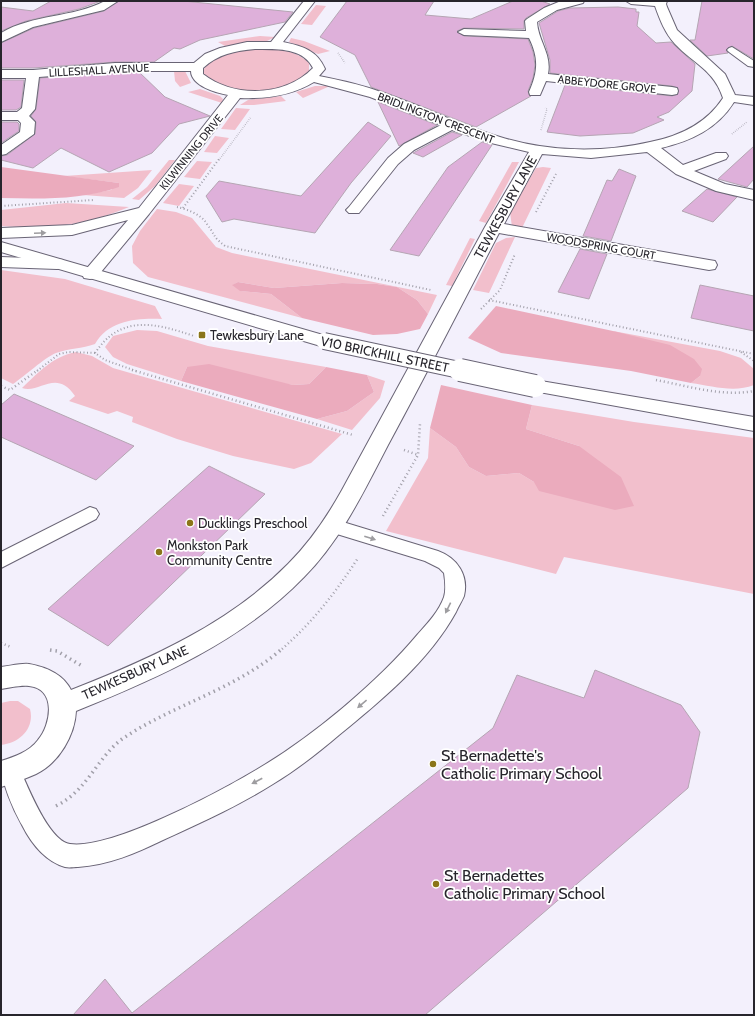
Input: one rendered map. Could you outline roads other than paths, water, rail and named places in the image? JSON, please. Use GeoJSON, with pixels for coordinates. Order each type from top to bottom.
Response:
{"type":"FeatureCollection","features":[{"type":"Feature","properties":{"kind":"street"},"geometry":{"type":"LineString","coordinates":[[1,38],[13,29],[27,24],[82,13],[99,8],[113,1]]}},
{"type":"Feature","properties":{"kind":"street"},"geometry":{"type":"LineString","coordinates":[[275,45],[310,1]]}},
{"type":"Feature","properties":{"kind":"street"},"geometry":{"type":"LineString","coordinates":[[464,32],[531,35],[531,21],[544,10],[562,2],[579,1]]}},
{"type":"Feature","properties":{"kind":"street"},"geometry":{"type":"LineString","coordinates":[[631,1],[661,2],[664,16],[672,32],[712,67],[727,85],[730,98],[754,100]]}},
{"type":"Feature","properties":{"kind":"street","name":"ABBEYDORE GROVE"},"geometry":{"type":"LineString","coordinates":[[531,35],[541,51],[543,65],[542,77],[535,92]]}},
{"type":"Feature","properties":{"kind":"street"},"geometry":{"type":"LineString","coordinates":[[275,45],[294,48],[308,54],[317,61],[319,69],[313,78],[304,84],[284,90],[255,94],[237,94],[218,90],[204,84],[197,76],[197,67],[205,59],[218,52],[242,46],[275,45]]}},
{"type":"Feature","properties":{"kind":"street","name":"LILLESHALL AVENUE"},"geometry":{"type":"LineString","coordinates":[[1,74],[33,74],[115,67],[197,67]]}},
{"type":"Feature","properties":{"kind":"street"},"geometry":{"type":"LineString","coordinates":[[21,116],[28,109],[33,74]]}},
{"type":"Feature","properties":{"kind":"street","name":"ABBEYDORE GROVE"},"geometry":{"type":"LineString","coordinates":[[542,77],[672,91]]}},
{"type":"Feature","properties":{"kind":"street","name":"BRIDLINGTON CRESCENT"},"geometry":{"type":"LineString","coordinates":[[313,78],[374,94],[451,125],[502,142],[537,150],[597,153],[650,147],[684,138],[707,126],[722,112],[730,98]]}},
{"type":"Feature","properties":{"kind":"street","name":"KILWINNING DRIVE"},"geometry":{"type":"LineString","coordinates":[[90,274],[144,211],[237,94]]}},
{"type":"Feature","properties":{"kind":"street"},"geometry":{"type":"LineString","coordinates":[[1,116],[21,116],[28,122],[27,134],[1,151]]}},
{"type":"Feature","properties":{"kind":"street"},"geometry":{"type":"LineString","coordinates":[[354,210],[393,161],[410,147],[451,125]]}},
{"type":"Feature","properties":{"kind":"street"},"geometry":{"type":"LineString","coordinates":[[650,147],[681,171],[720,188],[754,195]]}},
{"type":"Feature","properties":{"kind":"street","name":"TEWKESBURY LANE"},"geometry":{"type":"LineString","coordinates":[[64,704],[115,684],[173,658],[216,633],[258,604],[296,570],[333,526],[411,386],[493,227],[537,150]]}},
{"type":"Feature","properties":{"kind":"street"},"geometry":{"type":"LineString","coordinates":[[681,171],[721,156]]}},
{"type":"Feature","properties":{"kind":"street"},"geometry":{"type":"LineString","coordinates":[[1,234],[72,230],[144,211]]}},
{"type":"Feature","properties":{"kind":"street","name":"WOODSPRING COURT"},"geometry":{"type":"LineString","coordinates":[[493,227],[709,265]]}},
{"type":"Feature","properties":{"kind":"street","name":"V10 BRICKHILL STREET"},"geometry":{"type":"LineString","coordinates":[[1,247],[324,341],[535,386],[754,424]]}},
{"type":"Feature","properties":{"kind":"street"},"geometry":{"type":"LineString","coordinates":[[1,262],[57,264]]}},
{"type":"Feature","properties":{"kind":"street"},"geometry":{"type":"LineString","coordinates":[[1,678],[10,675],[29,675],[45,680],[57,690],[64,704],[64,719],[58,736],[47,751],[30,764],[6,773]]}},
{"type":"Feature","properties":{"kind":"lane"},"geometry":{"type":"LineString","coordinates":[[732,50],[752,64]]}},
{"type":"Feature","properties":{"kind":"lane"},"geometry":{"type":"LineString","coordinates":[[1,561],[90,514]]}},
{"type":"Feature","properties":{"kind":"lane"},"geometry":{"type":"LineString","coordinates":[[6,773],[44,840],[65,856],[96,855],[137,841],[203,810],[266,776],[327,733],[370,698],[421,644],[447,612],[456,590],[455,576],[446,563],[429,556],[333,526]]}},
{"type":"Feature","properties":{"kind":"place","name":"Tewkesbury Lane"},"geometry":{"type":"Point","coordinates":[202,335]}},
{"type":"Feature","properties":{"kind":"place","name":"Ducklings Preschool"},"geometry":{"type":"Point","coordinates":[190,523]}},
{"type":"Feature","properties":{"kind":"place","name":"Monkston Park Community Centre"},"geometry":{"type":"Point","coordinates":[159,552]}},
{"type":"Feature","properties":{"kind":"place","name":"St Bernadette's Catholic Primary School"},"geometry":{"type":"Point","coordinates":[433,764]}},
{"type":"Feature","properties":{"kind":"place","name":"St Bernadettes Catholic Primary School"},"geometry":{"type":"Point","coordinates":[436,884]}}]}
